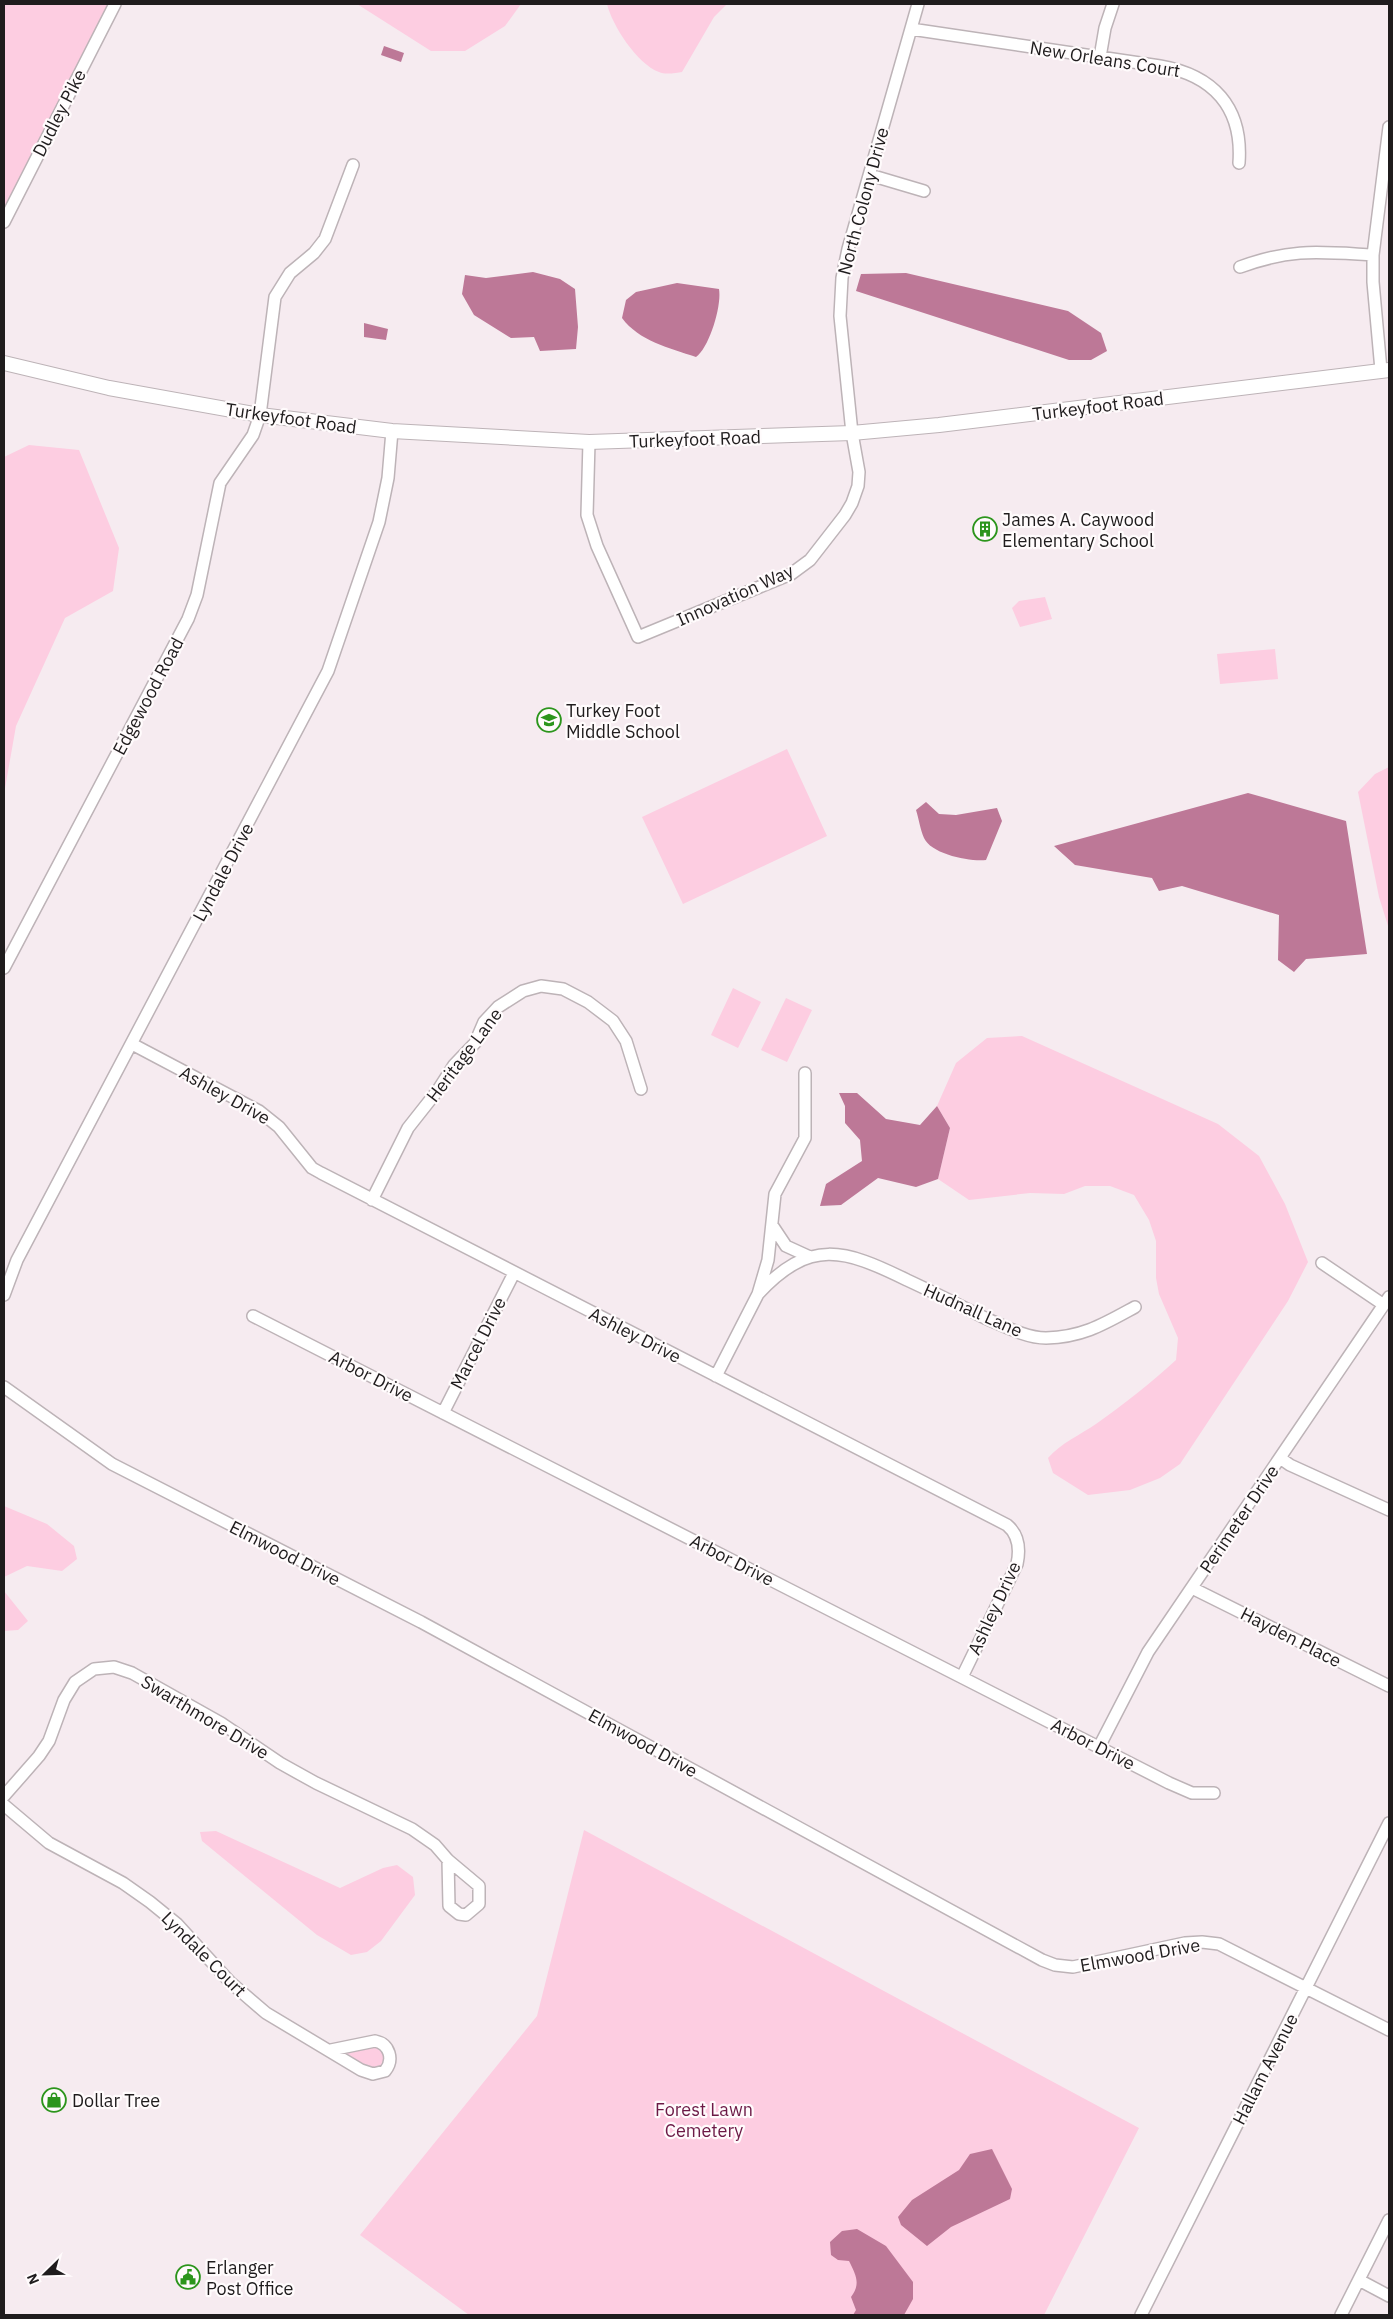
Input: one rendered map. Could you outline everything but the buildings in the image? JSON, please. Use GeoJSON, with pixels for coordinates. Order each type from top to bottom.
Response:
{"type":"FeatureCollection","features":[{"type":"Feature","properties":{"kind":"main road","name":"Turkeyfoot Road"},"geometry":{"type":"LineString","coordinates":[[4,363],[109,388],[260,415],[392,431],[589,442],[852,433],[940,425],[1385,370]]}},
{"type":"Feature","properties":{"kind":"street","name":"Dudley Pike"},"geometry":{"type":"LineString","coordinates":[[4,222],[115,4]]}},
{"type":"Feature","properties":{"kind":"street","name":"North Colony Drive"},"geometry":{"type":"LineString","coordinates":[[852,433],[840,316],[842,278],[918,4]]}},
{"type":"Feature","properties":{"kind":"street"},"geometry":{"type":"LineString","coordinates":[[1100,57],[1105,28],[1112,4]]}},
{"type":"Feature","properties":{"kind":"street","name":"New Orleans Court"},"geometry":{"type":"LineString","coordinates":[[911,29],[1100,57],[1183,71],[1194,75],[1213,88],[1228,107],[1234,119],[1240,142],[1239,163]]}},
{"type":"Feature","properties":{"kind":"street"},"geometry":{"type":"LineString","coordinates":[[1385,370],[1373,282],[1373,255],[1389,126]]}},
{"type":"Feature","properties":{"kind":"street","name":"Edgewood Road"},"geometry":{"type":"LineString","coordinates":[[4,968],[188,619],[198,594],[220,482],[253,435],[260,415],[275,296],[290,273],[314,253],[325,239],[353,166]]}},
{"type":"Feature","properties":{"kind":"street"},"geometry":{"type":"LineString","coordinates":[[870,175],[924,191]]}},
{"type":"Feature","properties":{"kind":"street"},"geometry":{"type":"LineString","coordinates":[[1240,267],[1271,257],[1298,252],[1373,255]]}},
{"type":"Feature","properties":{"kind":"street","name":"Lyndale Drive"},"geometry":{"type":"LineString","coordinates":[[4,1295],[17,1260],[328,671],[379,522],[388,478],[392,431]]}},
{"type":"Feature","properties":{"kind":"street","name":"Innovation Way"},"geometry":{"type":"LineString","coordinates":[[589,442],[587,515],[597,546],[638,637],[791,574],[810,560],[822,542],[845,515],[856,494],[859,472],[852,433]]}},
{"type":"Feature","properties":{"kind":"street","name":"Heritage Lane"},"geometry":{"type":"LineString","coordinates":[[372,1200],[408,1128],[438,1090],[454,1065],[475,1043],[484,1022],[498,1007],[523,991],[541,986],[562,989],[588,1002],[612,1021],[626,1041],[641,1089]]}},
{"type":"Feature","properties":{"kind":"street","name":"Ashley Drive"},"geometry":{"type":"LineString","coordinates":[[132,1044],[259,1111],[279,1127],[312,1168],[996,1519],[1013,1530],[1018,1545],[1017,1564],[962,1677]]}},
{"type":"Feature","properties":{"kind":"street","name":"Hudnall Lane"},"geometry":{"type":"LineString","coordinates":[[716,1376],[758,1294],[768,1260],[772,1211],[777,1186],[805,1138],[805,1073]]}},
{"type":"Feature","properties":{"kind":"street"},"geometry":{"type":"LineString","coordinates":[[772,1225],[780,1240],[786,1246],[810,1257]]}},
{"type":"Feature","properties":{"kind":"street","name":"Hudnall Lane"},"geometry":{"type":"LineString","coordinates":[[758,1294],[786,1267],[810,1257],[836,1254],[868,1261],[997,1323],[1031,1336],[1058,1337],[1094,1330],[1135,1307]]}},
{"type":"Feature","properties":{"kind":"street"},"geometry":{"type":"LineString","coordinates":[[1322,1263],[1387,1301]]}},
{"type":"Feature","properties":{"kind":"street","name":"Marcel Drive"},"geometry":{"type":"LineString","coordinates":[[443,1413],[514,1273]]}},
{"type":"Feature","properties":{"kind":"street","name":"Perimeter Drive"},"geometry":{"type":"LineString","coordinates":[[1100,1747],[1148,1652],[1387,1301]]}},
{"type":"Feature","properties":{"kind":"street","name":"Arbor Drive"},"geometry":{"type":"LineString","coordinates":[[253,1316],[1192,1793],[1214,1793]]}},
{"type":"Feature","properties":{"kind":"street","name":"Elmwood Drive"},"geometry":{"type":"LineString","coordinates":[[4,1387],[112,1464],[422,1622],[1042,1960],[1056,1965],[1073,1967],[1185,1943],[1202,1942],[1228,1948],[1389,2030]]}},
{"type":"Feature","properties":{"kind":"street"},"geometry":{"type":"LineString","coordinates":[[1280,1458],[1290,1465],[1389,1510]]}},
{"type":"Feature","properties":{"kind":"street","name":"Hayden Place"},"geometry":{"type":"LineString","coordinates":[[1192,1588],[1389,1686]]}},
{"type":"Feature","properties":{"kind":"street","name":"Swarthmore Drive"},"geometry":{"type":"LineString","coordinates":[[4,1796],[39,1756],[48,1741],[64,1700],[75,1682],[94,1670],[114,1667],[132,1673],[220,1723],[280,1763],[316,1783],[412,1830],[435,1846],[448,1860],[479,1886],[479,1904],[466,1915],[459,1914],[449,1906],[448,1860]]}},
{"type":"Feature","properties":{"kind":"street","name":"Lyndale Court"},"geometry":{"type":"LineString","coordinates":[[4,1806],[49,1843],[123,1883],[150,1902],[194,1940],[245,1996],[290,2030],[331,2050],[344,2061],[373,2074],[385,2070],[390,2061],[388,2050],[380,2042],[375,2041],[331,2050]]}},
{"type":"Feature","properties":{"kind":"street","name":"Hallam Avenue"},"geometry":{"type":"LineString","coordinates":[[1141,2315],[1389,1823]]}},
{"type":"Feature","properties":{"kind":"street"},"geometry":{"type":"LineString","coordinates":[[1341,2315],[1389,2220]]}},
{"type":"Feature","properties":{"kind":"street"},"geometry":{"type":"LineString","coordinates":[[1359,2280],[1389,2296]]}},
{"type":"Feature","properties":{"kind":"green space"},"geometry":{"type":"Polygon","coordinates":[[[4,4],[115,4],[4,222],[4,4]]]}},
{"type":"Feature","properties":{"kind":"green space"},"geometry":{"type":"Polygon","coordinates":[[[357,4],[521,4],[505,26],[465,51],[431,51],[357,4]]]}},
{"type":"Feature","properties":{"kind":"green space"},"geometry":{"type":"Polygon","coordinates":[[[607,4],[727,4],[714,17],[682,72],[667,74],[651,68],[634,53],[620,33],[607,4]]]}},
{"type":"Feature","properties":{"kind":"green space"},"geometry":{"type":"Polygon","coordinates":[[[29,445],[79,450],[119,548],[113,591],[65,618],[16,726],[4,794],[4,457],[29,445]]]}},
{"type":"Feature","properties":{"kind":"green space"},"geometry":{"type":"Polygon","coordinates":[[[1045,597],[1052,619],[1020,627],[1012,608],[1019,601],[1045,597]]]}},
{"type":"Feature","properties":{"kind":"green space"},"geometry":{"type":"Polygon","coordinates":[[[1275,649],[1278,679],[1220,684],[1217,654],[1275,649]]]}},
{"type":"Feature","properties":{"kind":"green space"},"geometry":{"type":"Polygon","coordinates":[[[787,749],[827,836],[683,904],[642,817],[787,749]]]}},
{"type":"Feature","properties":{"kind":"green space"},"geometry":{"type":"Polygon","coordinates":[[[1389,767],[1389,929],[1379,897],[1358,792],[1375,774],[1389,767]]]}},
{"type":"Feature","properties":{"kind":"green space"},"geometry":{"type":"Polygon","coordinates":[[[733,988],[761,1002],[738,1048],[711,1035],[733,988]]]}},
{"type":"Feature","properties":{"kind":"green space"},"geometry":{"type":"Polygon","coordinates":[[[786,998],[812,1010],[787,1062],[761,1050],[786,998]]]}},
{"type":"Feature","properties":{"kind":"green space"},"geometry":{"type":"Polygon","coordinates":[[[1022,1036],[1218,1124],[1259,1156],[1285,1204],[1308,1262],[1288,1301],[1180,1464],[1160,1478],[1130,1490],[1088,1495],[1053,1473],[1048,1458],[1127,1401],[1176,1360],[1178,1338],[1159,1294],[1156,1278],[1156,1241],[1149,1220],[1134,1195],[1110,1186],[1085,1186],[1064,1194],[1030,1193],[969,1200],[938,1179],[950,1128],[937,1106],[956,1063],[987,1038],[1022,1036]]]}},
{"type":"Feature","properties":{"kind":"green space"},"geometry":{"type":"Polygon","coordinates":[[[4,1506],[47,1524],[74,1546],[77,1559],[62,1571],[27,1566],[4,1577],[4,1506]]]}},
{"type":"Feature","properties":{"kind":"green space"},"geometry":{"type":"Polygon","coordinates":[[[4,1591],[28,1621],[18,1630],[4,1631],[4,1591]]]}},
{"type":"Feature","properties":{"kind":"green space","name":"Forest Lawn Cemetery"},"geometry":{"type":"Polygon","coordinates":[[[584,1830],[1139,2128],[1044,2315],[469,2315],[360,2235],[537,2016],[584,1830]]]}},
{"type":"Feature","properties":{"kind":"green space"},"geometry":{"type":"Polygon","coordinates":[[[216,1831],[340,1888],[383,1868],[397,1865],[413,1877],[415,1895],[381,1941],[367,1952],[351,1955],[317,1935],[202,1841],[200,1832],[216,1831]]]}},
{"type":"Feature","properties":{"kind":"green space"},"geometry":{"type":"Polygon","coordinates":[[[371,2046],[380,2048],[386,2057],[383,2066],[371,2071],[339,2052],[371,2046]]]}},
{"type":"Feature","properties":{"kind":"shaded area"},"geometry":{"type":"Polygon","coordinates":[[[384,46],[404,53],[401,62],[381,55],[384,46]]]}},
{"type":"Feature","properties":{"kind":"shaded area"},"geometry":{"type":"Polygon","coordinates":[[[533,272],[560,279],[575,289],[578,327],[576,349],[540,351],[534,337],[511,338],[474,315],[462,294],[465,275],[486,278],[533,272]]]}},
{"type":"Feature","properties":{"kind":"shaded area"},"geometry":{"type":"Polygon","coordinates":[[[906,273],[1068,311],[1101,333],[1107,351],[1091,360],[1069,360],[856,291],[861,274],[906,273]]]}},
{"type":"Feature","properties":{"kind":"shaded area"},"geometry":{"type":"Polygon","coordinates":[[[677,283],[719,289],[719,306],[714,326],[706,345],[696,357],[655,343],[637,333],[622,318],[626,300],[636,292],[677,283]]]}},
{"type":"Feature","properties":{"kind":"shaded area"},"geometry":{"type":"Polygon","coordinates":[[[364,323],[388,329],[386,340],[364,337],[364,323]]]}},
{"type":"Feature","properties":{"kind":"shaded area"},"geometry":{"type":"Polygon","coordinates":[[[1248,793],[1346,821],[1367,954],[1306,959],[1294,972],[1278,960],[1279,915],[1182,886],[1159,891],[1152,878],[1075,865],[1054,846],[1248,793]]]}},
{"type":"Feature","properties":{"kind":"shaded area"},"geometry":{"type":"Polygon","coordinates":[[[926,802],[939,814],[956,815],[997,808],[1002,821],[986,860],[971,860],[952,856],[942,853],[928,844],[924,838],[916,810],[926,802]]]}},
{"type":"Feature","properties":{"kind":"shaded area"},"geometry":{"type":"Polygon","coordinates":[[[839,1093],[857,1093],[886,1119],[920,1125],[937,1106],[950,1128],[938,1179],[916,1187],[878,1178],[841,1205],[820,1206],[826,1184],[862,1161],[860,1140],[845,1123],[845,1106],[839,1093]]]}},
{"type":"Feature","properties":{"kind":"shaded area"},"geometry":{"type":"Polygon","coordinates":[[[992,2149],[1012,2189],[1010,2199],[951,2227],[927,2246],[901,2225],[898,2217],[912,2200],[959,2170],[970,2154],[992,2149]]]}},
{"type":"Feature","properties":{"kind":"shaded area"},"geometry":{"type":"Polygon","coordinates":[[[857,2229],[886,2246],[913,2282],[913,2299],[904,2315],[853,2315],[856,2310],[851,2297],[857,2284],[855,2275],[849,2261],[838,2260],[831,2255],[830,2242],[842,2231],[857,2229]]]}},
{"type":"Feature","properties":{"kind":"place","name":"James A. Caywood Elementary School"},"geometry":{"type":"Point","coordinates":[985,529]}},
{"type":"Feature","properties":{"kind":"place","name":"Turkey Foot Middle School"},"geometry":{"type":"Point","coordinates":[549,720]}},
{"type":"Feature","properties":{"kind":"place","name":"Dollar Tree"},"geometry":{"type":"Point","coordinates":[54,2100]}},
{"type":"Feature","properties":{"kind":"place","name":"Erlanger Post Office"},"geometry":{"type":"Point","coordinates":[188,2277]}}]}
